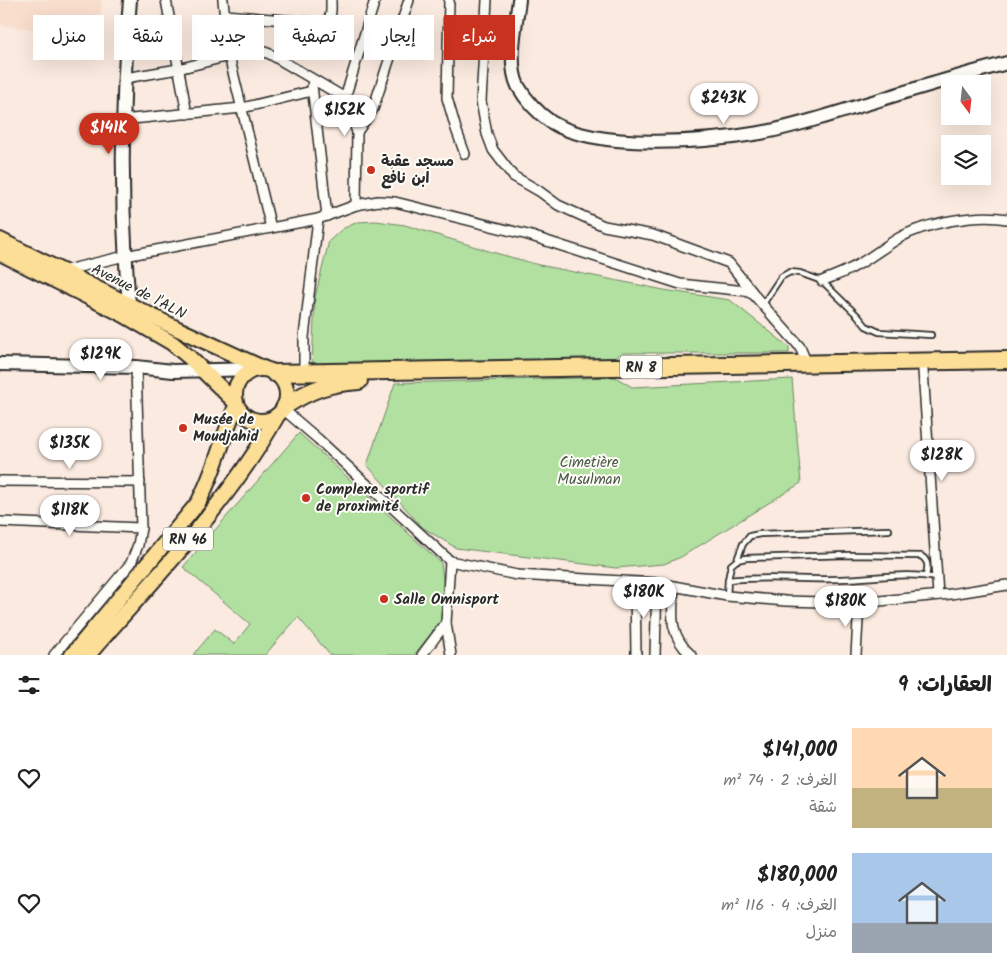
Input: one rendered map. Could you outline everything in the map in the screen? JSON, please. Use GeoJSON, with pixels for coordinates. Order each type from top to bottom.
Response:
{"type":"FeatureCollection","features":[{"type":"Feature","properties":{"kind":"highway","name":"RN 8"},"geometry":{"type":"LineString","coordinates":[[266,370],[304,372],[1007,360]]}},
{"type":"Feature","properties":{"kind":"highway","name":"RN 8"},"geometry":{"type":"LineString","coordinates":[[282,411],[305,393],[320,387],[357,381],[1007,369]]}},
{"type":"Feature","properties":{"kind":"main road"},"geometry":{"type":"LineString","coordinates":[[126,309],[122,203],[122,120],[130,0]]}},
{"type":"Feature","properties":{"kind":"main road"},"geometry":{"type":"LineString","coordinates":[[518,0],[513,65],[518,85],[529,101],[537,111],[552,123],[578,134],[624,141],[659,142],[725,139],[762,133],[1007,63]]}},
{"type":"Feature","properties":{"kind":"main road","name":"Avenue de l'ALN"},"geometry":{"type":"LineString","coordinates":[[0,240],[62,271],[126,309],[172,343],[204,371],[235,403]]}},
{"type":"Feature","properties":{"kind":"main road","name":"Avenue de l'ALN"},"geometry":{"type":"LineString","coordinates":[[0,253],[126,309],[178,329],[266,370]]}},
{"type":"Feature","properties":{"kind":"main road"},"geometry":{"type":"LineString","coordinates":[[0,364],[204,371],[266,370],[282,380],[286,386],[287,393],[282,411],[262,422],[254,421],[240,413],[235,403],[234,392],[242,376],[250,371],[266,370]]}},
{"type":"Feature","properties":{"kind":"main road","name":"RN 46"},"geometry":{"type":"LineString","coordinates":[[72,655],[198,503],[208,485],[235,403]]}},
{"type":"Feature","properties":{"kind":"main road","name":"RN 46"},"geometry":{"type":"LineString","coordinates":[[88,655],[215,508],[282,411]]}},
{"type":"Feature","properties":{"kind":"street"},"geometry":{"type":"LineString","coordinates":[[166,0],[187,114]]}},
{"type":"Feature","properties":{"kind":"street"},"geometry":{"type":"LineString","coordinates":[[223,0],[225,15]]}},
{"type":"Feature","properties":{"kind":"street"},"geometry":{"type":"LineString","coordinates":[[264,18],[326,22],[330,18],[331,0]]}},
{"type":"Feature","properties":{"kind":"street"},"geometry":{"type":"LineString","coordinates":[[356,205],[357,132],[345,98],[375,0]]}},
{"type":"Feature","properties":{"kind":"street"},"geometry":{"type":"LineString","coordinates":[[357,132],[373,109],[409,0]]}},
{"type":"Feature","properties":{"kind":"street"},"geometry":{"type":"LineString","coordinates":[[449,0],[448,98],[456,129],[466,154]]}},
{"type":"Feature","properties":{"kind":"street"},"geometry":{"type":"LineString","coordinates":[[487,0],[481,101],[487,134],[493,150],[513,176],[540,191],[558,205],[604,226],[653,235],[729,263],[754,295],[800,347],[808,364]]}},
{"type":"Feature","properties":{"kind":"street"},"geometry":{"type":"LineString","coordinates":[[264,52],[345,98]]}},
{"type":"Feature","properties":{"kind":"street"},"geometry":{"type":"LineString","coordinates":[[124,78],[178,69],[213,60]]}},
{"type":"Feature","properties":{"kind":"street"},"geometry":{"type":"LineString","coordinates":[[230,60],[271,228]]}},
{"type":"Feature","properties":{"kind":"street"},"geometry":{"type":"LineString","coordinates":[[304,372],[304,327],[323,218],[311,77]]}},
{"type":"Feature","properties":{"kind":"street"},"geometry":{"type":"LineString","coordinates":[[122,120],[242,108],[312,91]]}},
{"type":"Feature","properties":{"kind":"street"},"geometry":{"type":"LineString","coordinates":[[62,271],[125,256],[323,218],[356,205],[378,201],[395,202],[528,235],[680,284],[746,291],[754,295]]}},
{"type":"Feature","properties":{"kind":"street"},"geometry":{"type":"LineString","coordinates":[[822,281],[850,269],[900,237],[930,226],[969,219],[998,217],[1007,219]]}},
{"type":"Feature","properties":{"kind":"street"},"geometry":{"type":"LineString","coordinates":[[54,655],[132,563],[138,545],[140,482],[136,368]]}},
{"type":"Feature","properties":{"kind":"street"},"geometry":{"type":"LineString","coordinates":[[923,370],[938,595]]}},
{"type":"Feature","properties":{"kind":"street"},"geometry":{"type":"LineString","coordinates":[[282,411],[325,446],[450,561],[517,575],[657,583],[726,596],[786,602],[859,603],[938,595],[1007,585]]}},
{"type":"Feature","properties":{"kind":"street"},"geometry":{"type":"LineString","coordinates":[[0,481],[140,482]]}},
{"type":"Feature","properties":{"kind":"street"},"geometry":{"type":"LineString","coordinates":[[0,522],[140,528]]}},
{"type":"Feature","properties":{"kind":"street"},"geometry":{"type":"LineString","coordinates":[[450,561],[446,623],[451,655]]}},
{"type":"Feature","properties":{"kind":"street"},"geometry":{"type":"LineString","coordinates":[[635,583],[636,655]]}},
{"type":"Feature","properties":{"kind":"street"},"geometry":{"type":"LineString","coordinates":[[655,655],[657,583]]}},
{"type":"Feature","properties":{"kind":"street"},"geometry":{"type":"LineString","coordinates":[[674,586],[672,616],[674,634],[682,647],[691,655]]}},
{"type":"Feature","properties":{"kind":"street"},"geometry":{"type":"LineString","coordinates":[[856,655],[859,603]]}},
{"type":"Feature","properties":{"kind":"street"},"geometry":{"type":"LineString","coordinates":[[422,655],[446,623]]}},
{"type":"Feature","properties":{"kind":"lane"},"geometry":{"type":"LineString","coordinates":[[762,304],[781,277],[790,272],[800,273],[822,281],[866,326],[879,332],[931,335]]}},
{"type":"Feature","properties":{"kind":"lane"},"geometry":{"type":"LineString","coordinates":[[737,560],[743,544],[750,536],[760,534],[889,530]]}},
{"type":"Feature","properties":{"kind":"lane"},"geometry":{"type":"LineString","coordinates":[[726,596],[731,565],[737,560],[746,558],[849,555],[921,556],[928,564],[926,576]]}},
{"type":"Feature","properties":{"kind":"lane"},"geometry":{"type":"LineString","coordinates":[[728,580],[751,578],[841,579],[919,574],[936,578]]}},
{"type":"Feature","properties":{"kind":"shaded area"},"geometry":{"type":"Polygon","coordinates":[[[0,0],[102,0],[100,15],[33,15],[33,29],[0,25],[0,0]]]}},
{"type":"Feature","properties":{"kind":"green space"},"geometry":{"type":"Polygon","coordinates":[[[376,221],[405,225],[539,265],[664,290],[730,300],[789,347],[789,353],[622,353],[607,364],[312,364],[315,297],[329,241],[342,229],[358,222],[376,221]]]}},
{"type":"Feature","properties":{"kind":"green space","name":"Cimetière Musulman"},"geometry":{"type":"Polygon","coordinates":[[[615,377],[632,387],[792,379],[801,483],[681,557],[664,564],[616,568],[456,548],[422,527],[367,465],[395,383],[615,377]]]}},
{"type":"Feature","properties":{"kind":"green space","name":"Complexe sportif de proximité"},"geometry":{"type":"Polygon","coordinates":[[[299,433],[441,563],[447,613],[414,655],[330,655],[298,617],[265,655],[193,655],[215,629],[234,644],[250,624],[183,567],[299,433]]]}},
{"type":"Feature","properties":{"kind":"place","name":"مسجد عقبة ابن نافع"},"geometry":{"type":"Point","coordinates":[371,170]}},
{"type":"Feature","properties":{"kind":"place","name":"Musée de Moudjahid"},"geometry":{"type":"Point","coordinates":[183,428]}},
{"type":"Feature","properties":{"kind":"place","name":"Complexe sportif de proximité"},"geometry":{"type":"Point","coordinates":[306,498]}},
{"type":"Feature","properties":{"kind":"place","name":"Salle Omnisport"},"geometry":{"type":"Point","coordinates":[384,599]}}]}
